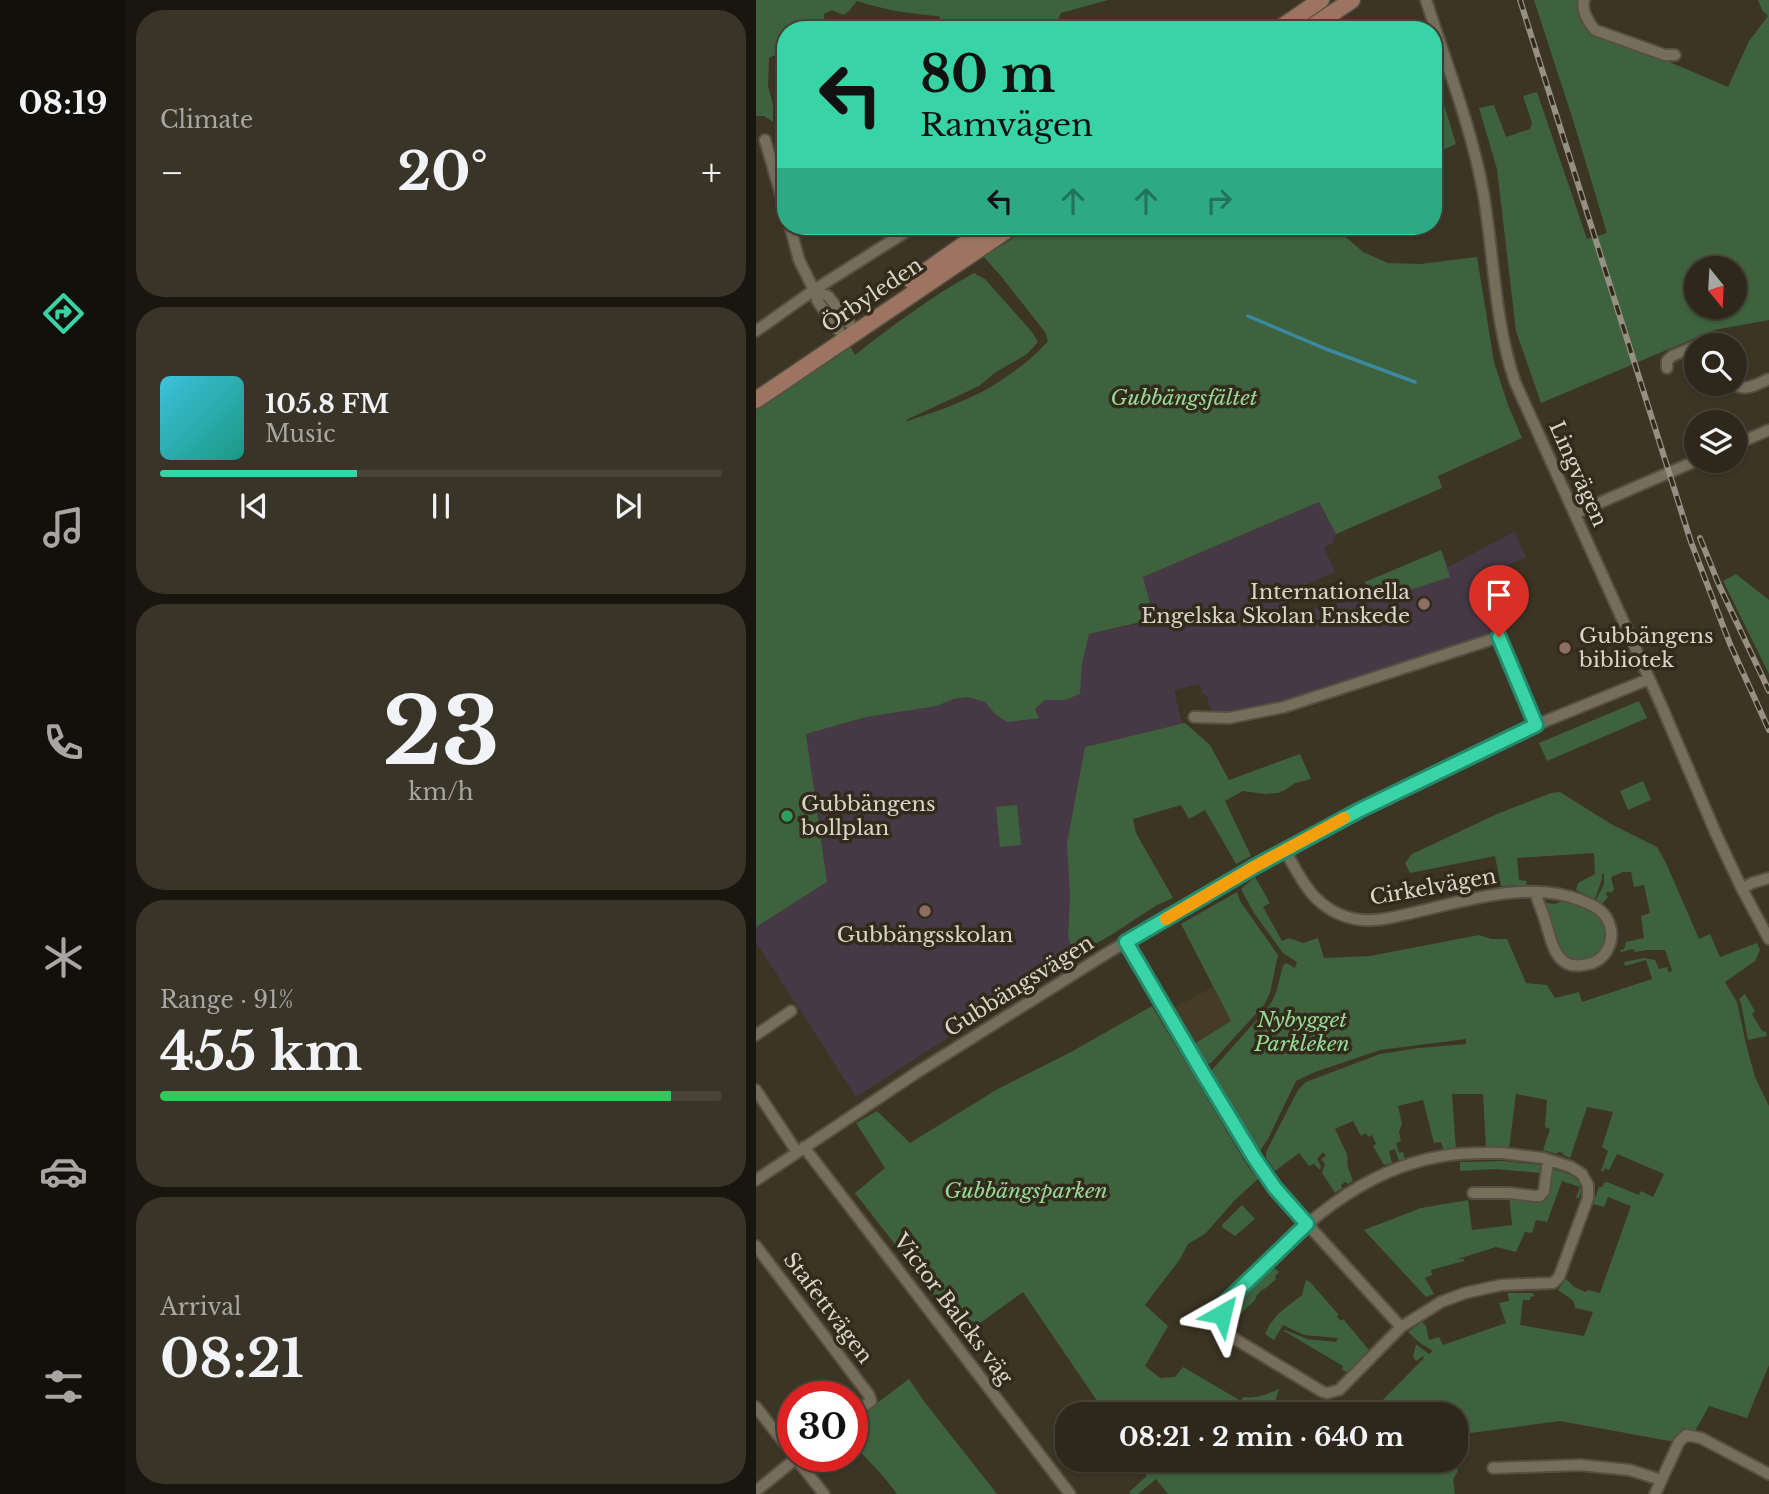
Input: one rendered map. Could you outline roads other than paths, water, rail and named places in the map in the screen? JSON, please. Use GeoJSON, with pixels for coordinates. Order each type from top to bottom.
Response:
{"type":"FeatureCollection","features":[{"type":"Feature","properties":{"kind":"main road"},"geometry":{"type":"LineString","coordinates":[[1291,21],[1321,0]]}},
{"type":"Feature","properties":{"kind":"main road"},"geometry":{"type":"LineString","coordinates":[[1320,21],[1352,0]]}},
{"type":"Feature","properties":{"kind":"main road","name":"Örbyleden"},"geometry":{"type":"LineString","coordinates":[[756,387],[977,235]]}},
{"type":"Feature","properties":{"kind":"main road","name":"Örbyleden"},"geometry":{"type":"LineString","coordinates":[[756,400],[1000,235]]}},
{"type":"Feature","properties":{"kind":"street","name":"Lingvägen"},"geometry":{"type":"LineString","coordinates":[[1426,0],[1433,21]]}},
{"type":"Feature","properties":{"kind":"street"},"geometry":{"type":"LineString","coordinates":[[1584,0],[1582,5],[1595,30],[1665,55],[1675,55]]}},
{"type":"Feature","properties":{"kind":"street","name":"Lingvägen"},"geometry":{"type":"LineString","coordinates":[[1442,49],[1483,190],[1497,306],[1509,364],[1742,889],[1769,939]]}},
{"type":"Feature","properties":{"kind":"street"},"geometry":{"type":"LineString","coordinates":[[765,140],[777,181]]}},
{"type":"Feature","properties":{"kind":"street"},"geometry":{"type":"LineString","coordinates":[[792,235],[799,260],[814,290],[828,296],[844,328]]}},
{"type":"Feature","properties":{"kind":"street"},"geometry":{"type":"LineString","coordinates":[[756,331],[814,290],[901,235]]}},
{"type":"Feature","properties":{"kind":"street"},"geometry":{"type":"LineString","coordinates":[[1667,368],[1667,361],[1684,351]]}},
{"type":"Feature","properties":{"kind":"street"},"geometry":{"type":"LineString","coordinates":[[1747,388],[1769,379]]}},
{"type":"Feature","properties":{"kind":"street"},"geometry":{"type":"LineString","coordinates":[[1747,439],[1769,430]]}},
{"type":"Feature","properties":{"kind":"street"},"geometry":{"type":"LineString","coordinates":[[1576,513],[1684,466]]}},
{"type":"Feature","properties":{"kind":"street"},"geometry":{"type":"LineString","coordinates":[[1194,717],[1229,718],[1284,707],[1499,637],[1536,725]]}},
{"type":"Feature","properties":{"kind":"street","name":"Gubbängsvägen"},"geometry":{"type":"LineString","coordinates":[[756,1180],[892,1088],[1126,942],[1285,850],[1360,810],[1536,725],[1649,679]]}},
{"type":"Feature","properties":{"kind":"street","name":"Cirkelvägen"},"geometry":{"type":"LineString","coordinates":[[1285,850],[1307,889],[1326,907],[1355,919],[1381,920],[1497,894],[1535,892],[1566,895],[1600,910],[1609,922],[1612,936],[1602,957],[1593,963],[1578,966],[1556,954],[1535,892]]}},
{"type":"Feature","properties":{"kind":"street"},"geometry":{"type":"LineString","coordinates":[[1742,889],[1769,878]]}},
{"type":"Feature","properties":{"kind":"street"},"geometry":{"type":"LineString","coordinates":[[1126,942],[1204,1075],[1275,1188],[1401,1326]]}},
{"type":"Feature","properties":{"kind":"street"},"geometry":{"type":"LineString","coordinates":[[756,1035],[791,1011]]}},
{"type":"Feature","properties":{"kind":"street","name":"Victor Balcks väg"},"geometry":{"type":"LineString","coordinates":[[756,1090],[1070,1494]]}},
{"type":"Feature","properties":{"kind":"street"},"geometry":{"type":"LineString","coordinates":[[1502,1153],[1548,1160],[1571,1167],[1582,1174],[1588,1185],[1588,1198],[1559,1277],[1553,1283],[1501,1284],[1441,1302],[1401,1326],[1339,1390],[1327,1393],[1235,1339],[1221,1320],[1226,1302],[1307,1224],[1354,1188],[1383,1173],[1445,1155],[1502,1153]]}},
{"type":"Feature","properties":{"kind":"street"},"geometry":{"type":"LineString","coordinates":[[1472,1193],[1540,1196],[1544,1191],[1548,1160]]}},
{"type":"Feature","properties":{"kind":"street","name":"Stafettvägen"},"geometry":{"type":"LineString","coordinates":[[756,1246],[858,1381]]}},
{"type":"Feature","properties":{"kind":"street"},"geometry":{"type":"LineString","coordinates":[[756,1406],[777,1432]]}},
{"type":"Feature","properties":{"kind":"street"},"geometry":{"type":"LineString","coordinates":[[1655,1494],[1679,1442],[1686,1435],[1701,1438],[1769,1474]]}},
{"type":"Feature","properties":{"kind":"street"},"geometry":{"type":"LineString","coordinates":[[1493,1468],[1580,1465],[1630,1470],[1661,1480]]}},
{"type":"Feature","properties":{"kind":"street"},"geometry":{"type":"LineString","coordinates":[[756,1491],[778,1472]]}},
{"type":"Feature","properties":{"kind":"street"},"geometry":{"type":"LineString","coordinates":[[808,1472],[824,1494]]}},
{"type":"Feature","properties":{"kind":"waterway"},"geometry":{"type":"LineString","coordinates":[[1248,316],[1415,382]]}},
{"type":"Feature","properties":{"kind":"railway"},"geometry":{"type":"LineString","coordinates":[[1520,0],[1691,542],[1730,644],[1769,730]]}},
{"type":"Feature","properties":{"kind":"railway"},"geometry":{"type":"LineString","coordinates":[[1700,538],[1769,691]]}},
{"type":"Feature","properties":{"kind":"place","name":"Internationella Engelska Skolan Enskede"},"geometry":{"type":"Point","coordinates":[1424,604]}},
{"type":"Feature","properties":{"kind":"place","name":"Gubbängens bibliotek"},"geometry":{"type":"Point","coordinates":[1565,648]}},
{"type":"Feature","properties":{"kind":"place","name":"Gubbängens bollplan"},"geometry":{"type":"Point","coordinates":[787,816]}},
{"type":"Feature","properties":{"kind":"place","name":"Gubbängsskolan"},"geometry":{"type":"Point","coordinates":[925,911]}},
{"type":"Feature","properties":{"kind":"park label","name":"Gubbängsfältet"},"geometry":{"type":"Point","coordinates":[1184,398]}},
{"type":"Feature","properties":{"kind":"park label","name":"Nybygget Parkleken"},"geometry":{"type":"Point","coordinates":[1302,1032]}},
{"type":"Feature","properties":{"kind":"park label","name":"Gubbängsparken"},"geometry":{"type":"Point","coordinates":[1026,1191]}}]}
